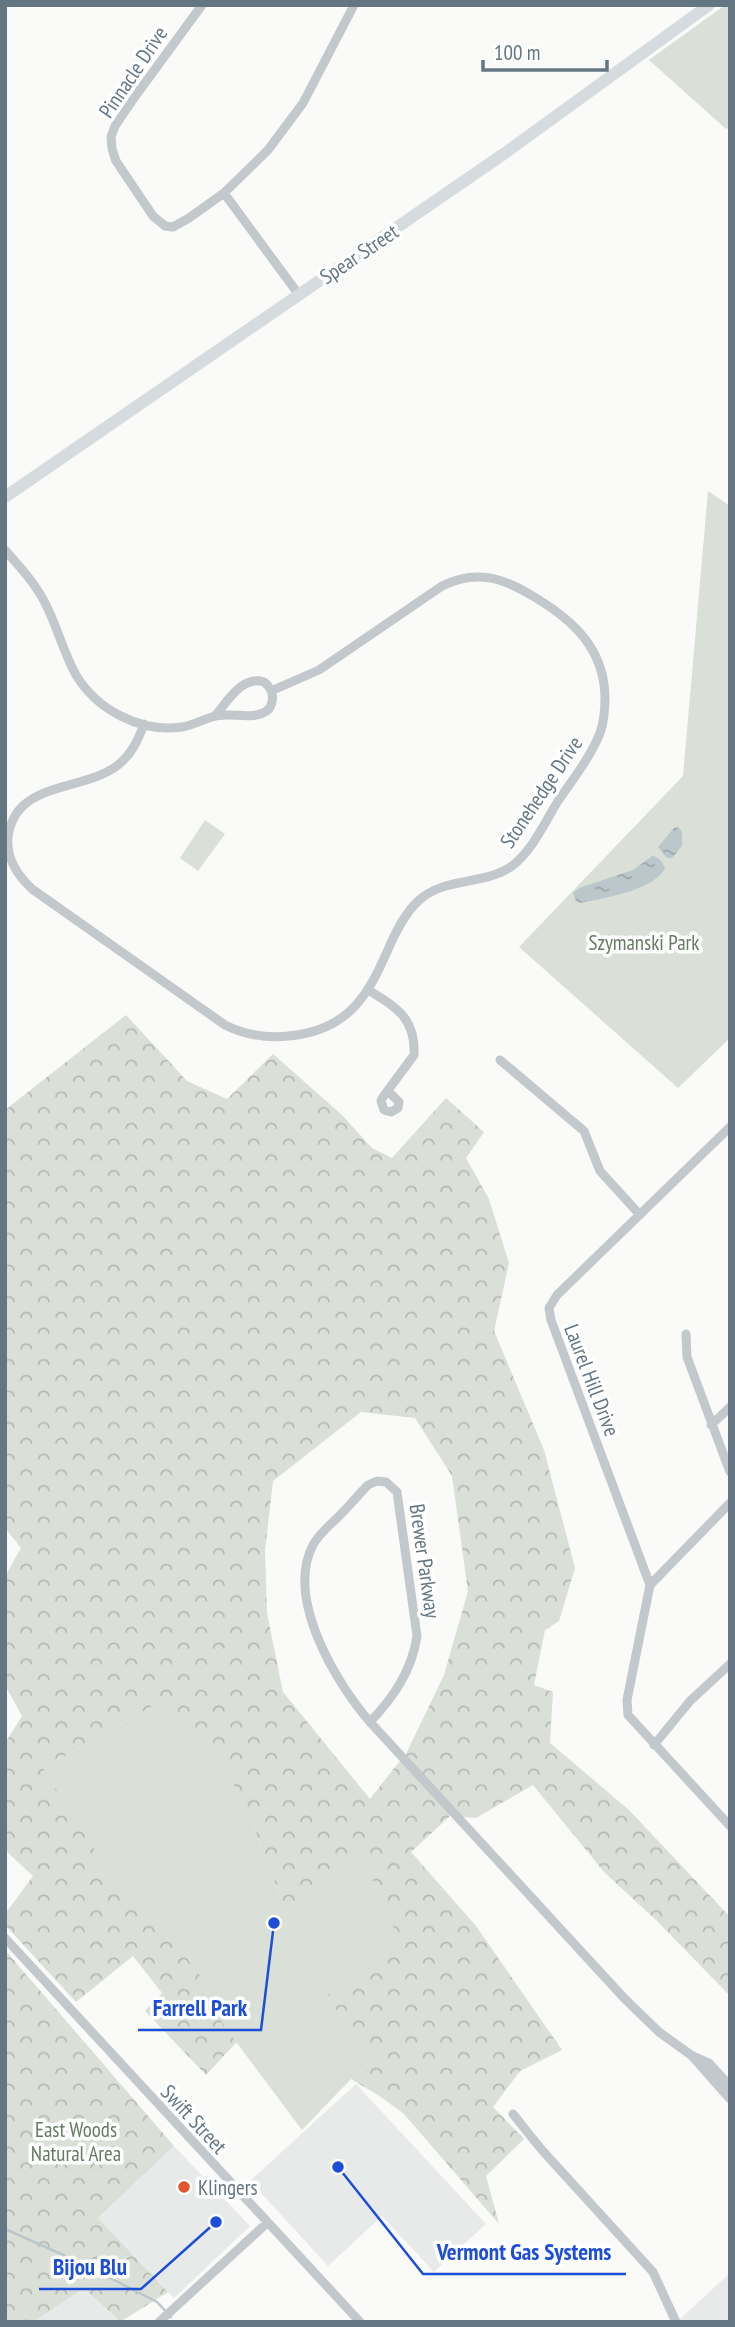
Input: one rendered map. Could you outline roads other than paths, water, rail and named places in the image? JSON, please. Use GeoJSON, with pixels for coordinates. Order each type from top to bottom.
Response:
{"type":"FeatureCollection","features":[{"type":"Feature","properties":{"kind":"main road","name":"Spear Street"},"geometry":{"type":"LineString","coordinates":[[5,497],[505,153],[709,5]]}},
{"type":"Feature","properties":{"kind":"street","name":"Pinnacle Drive"},"geometry":{"type":"LineString","coordinates":[[202,5],[115,125],[111,137],[116,161],[153,216],[165,226],[173,226],[189,218],[224,192],[268,150],[303,103],[354,5]]}},
{"type":"Feature","properties":{"kind":"street"},"geometry":{"type":"LineString","coordinates":[[224,192],[299,295]]}},
{"type":"Feature","properties":{"kind":"street"},"geometry":{"type":"LineString","coordinates":[[5,550],[40,594],[73,669],[84,687],[118,715],[144,724],[179,727],[215,716],[256,716],[263,714],[271,706],[271,691],[264,682],[249,681],[242,685],[215,716]]}},
{"type":"Feature","properties":{"kind":"street","name":"Stonehedge Drive"},"geometry":{"type":"LineString","coordinates":[[144,724],[134,746],[118,765],[40,794],[25,804],[10,828],[8,845],[14,867],[23,880],[234,1030],[278,1037],[318,1030],[344,1017],[368,990],[400,926],[418,901],[442,887],[493,876],[511,866],[524,853],[589,755],[600,732],[605,703],[601,668],[586,639],[560,613],[502,579],[476,576],[456,579],[442,586],[319,670],[271,691]]}},
{"type":"Feature","properties":{"kind":"street"},"geometry":{"type":"LineString","coordinates":[[368,990],[400,1010],[411,1029],[414,1055],[388,1091]]}},
{"type":"Feature","properties":{"kind":"street"},"geometry":{"type":"LineString","coordinates":[[500,1060],[586,1134],[600,1171],[640,1215]]}},
{"type":"Feature","properties":{"kind":"street","name":"Laurel Hill Drive"},"geometry":{"type":"LineString","coordinates":[[650,1585],[551,1320],[549,1308],[557,1295],[730,1127]]}},
{"type":"Feature","properties":{"kind":"street"},"geometry":{"type":"LineString","coordinates":[[686,1334],[687,1357],[730,1472]]}},
{"type":"Feature","properties":{"kind":"street"},"geometry":{"type":"LineString","coordinates":[[711,1425],[730,1407]]}},
{"type":"Feature","properties":{"kind":"street","name":"Brewer Parkway"},"geometry":{"type":"LineString","coordinates":[[370,1722],[386,1705],[408,1671],[415,1653],[417,1636],[397,1492],[386,1482],[377,1481],[368,1485],[326,1528],[313,1544],[306,1562],[304,1580],[314,1627],[347,1694],[370,1722],[624,1998],[659,2032],[691,2055],[709,2063],[730,2086]]}},
{"type":"Feature","properties":{"kind":"street"},"geometry":{"type":"LineString","coordinates":[[730,1503],[650,1585],[626,1710],[654,1745],[730,1826]]}},
{"type":"Feature","properties":{"kind":"street"},"geometry":{"type":"LineString","coordinates":[[654,1745],[690,1701],[730,1664]]}},
{"type":"Feature","properties":{"kind":"street","name":"Swift Street"},"geometry":{"type":"LineString","coordinates":[[5,1937],[360,2322]]}},
{"type":"Feature","properties":{"kind":"street","name":"Brewer Parkway"},"geometry":{"type":"LineString","coordinates":[[691,2055],[730,2099]]}},
{"type":"Feature","properties":{"kind":"street"},"geometry":{"type":"LineString","coordinates":[[513,2114],[541,2149],[653,2272],[676,2322]]}},
{"type":"Feature","properties":{"kind":"street"},"geometry":{"type":"LineString","coordinates":[[159,2322],[267,2223]]}},
{"type":"Feature","properties":{"kind":"water"},"geometry":{"type":"Polygon","coordinates":[[[678,827],[682,832],[682,846],[672,858],[667,858],[658,847],[674,828],[678,827]]]}},
{"type":"Feature","properties":{"kind":"water"},"geometry":{"type":"Polygon","coordinates":[[[652,856],[659,859],[665,868],[650,882],[614,896],[580,903],[576,901],[573,893],[579,888],[633,870],[652,856]]]}},
{"type":"Feature","properties":{"kind":"waterway"},"geometry":{"type":"LineString","coordinates":[[5,2229],[77,2261],[157,2302],[171,2317]]}},
{"type":"Feature","properties":{"kind":"place","name":"Farrell Park"},"geometry":{"type":"Point","coordinates":[274,1923]}},
{"type":"Feature","properties":{"kind":"place","name":"Vermont Gas Systems"},"geometry":{"type":"Point","coordinates":[338,2167]}},
{"type":"Feature","properties":{"kind":"place","name":"Klingers"},"geometry":{"type":"Point","coordinates":[184,2187]}},
{"type":"Feature","properties":{"kind":"place","name":"Bijou Blu"},"geometry":{"type":"Point","coordinates":[216,2222]}},
{"type":"Feature","properties":{"kind":"park label","name":"Szymanski Park"},"geometry":{"type":"Point","coordinates":[644,942]}},
{"type":"Feature","properties":{"kind":"park label","name":"East Woods Natural Area"},"geometry":{"type":"Point","coordinates":[76,2141]}}]}
